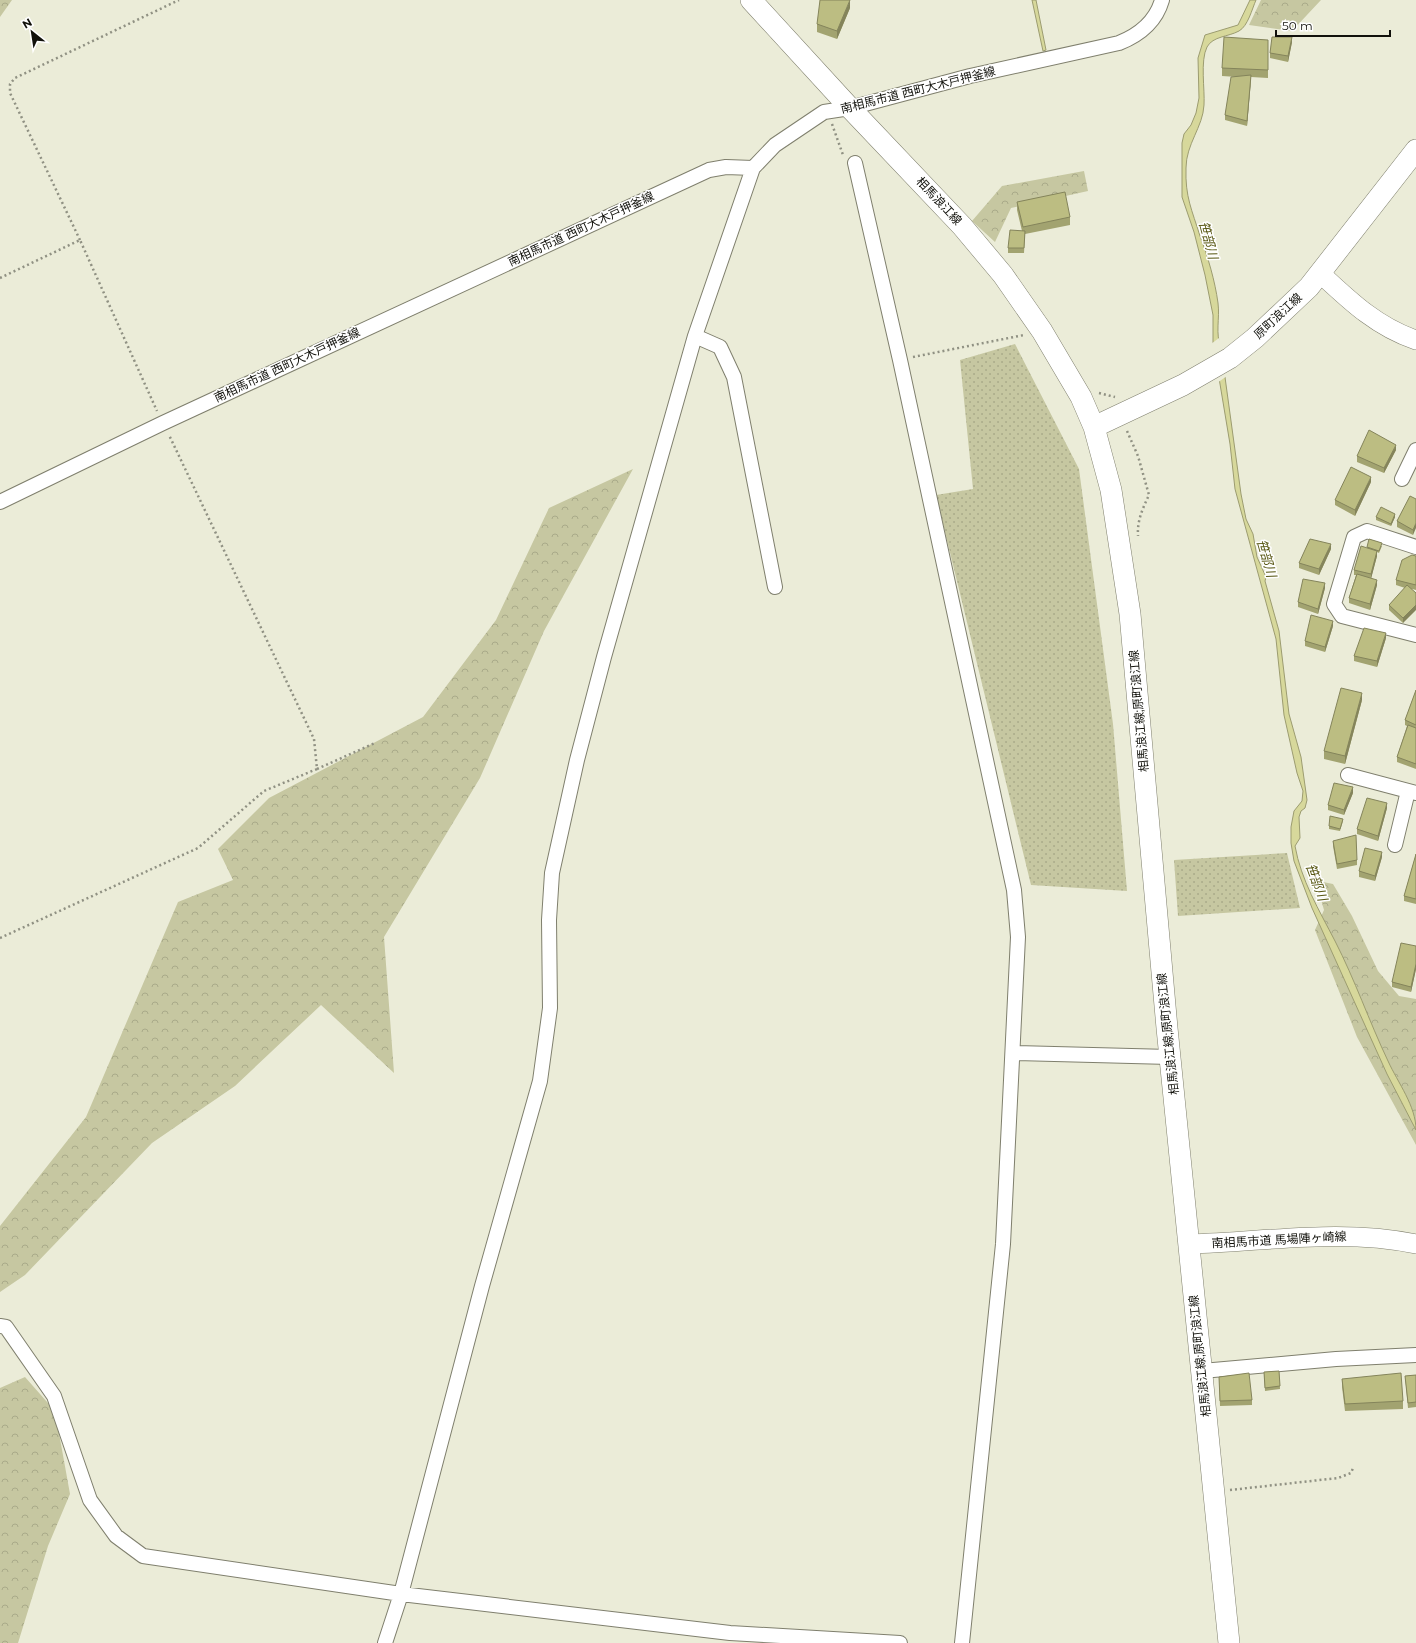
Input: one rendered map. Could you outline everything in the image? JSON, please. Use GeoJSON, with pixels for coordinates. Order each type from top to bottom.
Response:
{"type":"FeatureCollection","features":[{"type":"Feature","properties":{"kind":"main road","name":"相馬浪江線"},"geometry":{"type":"LineString","coordinates":[[751,0],[850,108],[962,226],[1016,292],[1042,331],[1077,391],[1094,427]]}},
{"type":"Feature","properties":{"kind":"main road","name":"原町浪江線"},"geometry":{"type":"LineString","coordinates":[[1094,427],[1121,416],[1201,375],[1230,358],[1255,338],[1299,297],[1320,273],[1416,150]]}},
{"type":"Feature","properties":{"kind":"main road","name":"相馬浪江線;原町浪江線"},"geometry":{"type":"LineString","coordinates":[[1094,427],[1112,490],[1130,614],[1170,1057],[1229,1643]]}},
{"type":"Feature","properties":{"kind":"street","name":"南相馬市道 西町大木戸押釜線"},"geometry":{"type":"LineString","coordinates":[[0,502],[163,423],[709,170],[726,167],[753,168],[775,145],[824,112],[850,108],[970,76],[1119,43],[1127,40],[1148,25],[1155,17],[1162,0]]}},
{"type":"Feature","properties":{"kind":"street"},"geometry":{"type":"LineString","coordinates":[[850,161],[900,360],[1014,890],[1018,936],[1014,1053],[1003,1244],[962,1643]]}},
{"type":"Feature","properties":{"kind":"street"},"geometry":{"type":"LineString","coordinates":[[385,1643],[400,1594],[482,1286],[540,1081],[550,1008],[549,920],[552,873],[577,760],[604,657],[695,336],[753,168]]}},
{"type":"Feature","properties":{"kind":"street"},"geometry":{"type":"LineString","coordinates":[[1320,273],[1370,317],[1392,330],[1416,340]]}},
{"type":"Feature","properties":{"kind":"street"},"geometry":{"type":"LineString","coordinates":[[695,336],[720,347],[734,377],[775,587]]}},
{"type":"Feature","properties":{"kind":"street"},"geometry":{"type":"LineString","coordinates":[[1402,479],[1416,450]]}},
{"type":"Feature","properties":{"kind":"street"},"geometry":{"type":"LineString","coordinates":[[1416,547],[1367,531],[1354,537],[1334,604],[1342,616],[1416,635]]}},
{"type":"Feature","properties":{"kind":"street"},"geometry":{"type":"LineString","coordinates":[[1348,775],[1412,792],[1395,845]]}},
{"type":"Feature","properties":{"kind":"street"},"geometry":{"type":"LineString","coordinates":[[1014,1053],[1170,1057]]}},
{"type":"Feature","properties":{"kind":"street","name":"南相馬市道 馬場陣ヶ崎線"},"geometry":{"type":"LineString","coordinates":[[1190,1244],[1322,1236],[1352,1236],[1416,1244]]}},
{"type":"Feature","properties":{"kind":"street"},"geometry":{"type":"LineString","coordinates":[[0,1326],[6,1327],[54,1396],[90,1500],[116,1536],[143,1556],[400,1594],[730,1633],[900,1643]]}},
{"type":"Feature","properties":{"kind":"street"},"geometry":{"type":"LineString","coordinates":[[1202,1371],[1336,1360],[1416,1356]]}},
{"type":"Feature","properties":{"kind":"path"},"geometry":{"type":"LineString","coordinates":[[179,0],[15,78],[10,84],[10,93],[80,240],[163,423],[314,739],[317,769]]}},
{"type":"Feature","properties":{"kind":"path"},"geometry":{"type":"LineString","coordinates":[[830,120],[850,161]]}},
{"type":"Feature","properties":{"kind":"path"},"geometry":{"type":"LineString","coordinates":[[0,278],[80,240]]}},
{"type":"Feature","properties":{"kind":"path"},"geometry":{"type":"LineString","coordinates":[[900,360],[1027,334],[1024,330]]}},
{"type":"Feature","properties":{"kind":"path"},"geometry":{"type":"LineString","coordinates":[[1127,430],[1138,456],[1149,495],[1137,526],[1138,540]]}},
{"type":"Feature","properties":{"kind":"path"},"geometry":{"type":"LineString","coordinates":[[0,938],[198,848],[264,791],[375,743]]}},
{"type":"Feature","properties":{"kind":"path"},"geometry":{"type":"LineString","coordinates":[[1214,1493],[1256,1486],[1338,1478],[1351,1473],[1353,1468]]}},
{"type":"Feature","properties":{"kind":"green space"},"geometry":{"type":"Polygon","coordinates":[[[0,0],[12,0],[0,17],[0,0]]]}},
{"type":"Feature","properties":{"kind":"green space"},"geometry":{"type":"Polygon","coordinates":[[[1261,0],[1321,0],[1292,31],[1249,25],[1261,0]]]}},
{"type":"Feature","properties":{"kind":"green space"},"geometry":{"type":"Polygon","coordinates":[[[1084,171],[1088,191],[1011,208],[995,242],[972,221],[1002,186],[1084,171]]]}},
{"type":"Feature","properties":{"kind":"green space"},"geometry":{"type":"Polygon","coordinates":[[[1015,344],[1079,469],[1113,724],[1127,891],[1031,885],[936,495],[973,489],[960,360],[1015,344]]]}},
{"type":"Feature","properties":{"kind":"green space"},"geometry":{"type":"Polygon","coordinates":[[[633,469],[544,631],[480,778],[384,937],[394,1073],[321,1005],[235,1086],[152,1143],[25,1275],[0,1292],[0,1226],[86,1117],[178,902],[233,880],[218,849],[269,798],[423,717],[496,620],[549,508],[633,469]]]}},
{"type":"Feature","properties":{"kind":"green space"},"geometry":{"type":"Polygon","coordinates":[[[1287,853],[1300,908],[1178,916],[1174,860],[1287,853]]]}},
{"type":"Feature","properties":{"kind":"green space"},"geometry":{"type":"Polygon","coordinates":[[[1323,882],[1333,884],[1352,916],[1378,971],[1399,996],[1416,999],[1416,1145],[1357,1037],[1315,930],[1324,910],[1320,896],[1323,882]]]}},
{"type":"Feature","properties":{"kind":"green space"},"geometry":{"type":"Polygon","coordinates":[[[25,1377],[55,1411],[70,1494],[48,1546],[18,1643],[0,1643],[0,1388],[25,1377]]]}},
{"type":"Feature","properties":{"kind":"shaded area"},"geometry":{"type":"Polygon","coordinates":[[[1032,0],[1036,0],[1046,50],[1043,51],[1032,0]]]}},
{"type":"Feature","properties":{"kind":"shaded area"},"geometry":{"type":"Polygon","coordinates":[[[1250,0],[1256,0],[1242,29],[1213,41],[1207,47],[1205,53],[1203,67],[1203,113],[1191,143],[1187,159],[1186,178],[1188,195],[1215,286],[1218,303],[1218,337],[1221,348],[1241,494],[1246,519],[1253,534],[1257,557],[1266,577],[1265,581],[1279,631],[1289,714],[1301,757],[1307,800],[1305,808],[1301,811],[1299,817],[1300,838],[1295,846],[1298,859],[1311,895],[1342,956],[1381,1046],[1410,1103],[1416,1130],[1387,1074],[1312,908],[1294,861],[1291,843],[1291,827],[1294,811],[1302,801],[1303,791],[1297,773],[1284,715],[1276,639],[1235,489],[1230,444],[1213,342],[1213,315],[1205,275],[1194,232],[1182,197],[1182,143],[1184,134],[1191,125],[1196,113],[1199,98],[1198,58],[1205,35],[1238,25],[1250,0]]]}},
{"type":"Feature","properties":{"kind":"pier"},"geometry":{"type":"Polygon","coordinates":[[[1219,338],[1223,348],[1227,376],[1217,383],[1211,344],[1219,338]]]}},
{"type":"Feature","properties":{"kind":"building"},"geometry":{"type":"Polygon","coordinates":[[[820,0],[850,0],[837,31],[817,24],[820,0]]]}},
{"type":"Feature","properties":{"kind":"building"},"geometry":{"type":"Polygon","coordinates":[[[1224,37],[1268,40],[1268,70],[1222,68],[1224,37]]]}},
{"type":"Feature","properties":{"kind":"building"},"geometry":{"type":"Polygon","coordinates":[[[1272,37],[1292,37],[1288,56],[1270,53],[1272,37]]]}},
{"type":"Feature","properties":{"kind":"building"},"geometry":{"type":"Polygon","coordinates":[[[1251,75],[1247,121],[1225,115],[1231,77],[1251,75]]]}},
{"type":"Feature","properties":{"kind":"building"},"geometry":{"type":"Polygon","coordinates":[[[1065,192],[1070,217],[1023,227],[1017,202],[1065,192]]]}},
{"type":"Feature","properties":{"kind":"building"},"geometry":{"type":"Polygon","coordinates":[[[1010,230],[1025,231],[1024,248],[1008,248],[1010,230]]]}},
{"type":"Feature","properties":{"kind":"building"},"geometry":{"type":"Polygon","coordinates":[[[1369,430],[1396,445],[1384,468],[1357,456],[1369,430]]]}},
{"type":"Feature","properties":{"kind":"building"},"geometry":{"type":"Polygon","coordinates":[[[1351,467],[1371,477],[1355,510],[1335,500],[1351,467]]]}},
{"type":"Feature","properties":{"kind":"building"},"geometry":{"type":"Polygon","coordinates":[[[1410,496],[1416,499],[1416,523],[1413,530],[1397,521],[1410,496]]]}},
{"type":"Feature","properties":{"kind":"building"},"geometry":{"type":"Polygon","coordinates":[[[1381,507],[1395,514],[1391,524],[1376,517],[1381,507]]]}},
{"type":"Feature","properties":{"kind":"building"},"geometry":{"type":"Polygon","coordinates":[[[1310,539],[1331,544],[1319,569],[1299,563],[1310,539]]]}},
{"type":"Feature","properties":{"kind":"building"},"geometry":{"type":"Polygon","coordinates":[[[1369,539],[1382,543],[1379,551],[1367,547],[1369,539]]]}},
{"type":"Feature","properties":{"kind":"building"},"geometry":{"type":"Polygon","coordinates":[[[1361,546],[1377,551],[1371,574],[1354,570],[1361,546]]]}},
{"type":"Feature","properties":{"kind":"building"},"geometry":{"type":"Polygon","coordinates":[[[1412,555],[1416,556],[1416,585],[1396,580],[1402,560],[1412,555]]]}},
{"type":"Feature","properties":{"kind":"building"},"geometry":{"type":"Polygon","coordinates":[[[1357,574],[1377,580],[1370,604],[1349,598],[1357,574]]]}},
{"type":"Feature","properties":{"kind":"building"},"geometry":{"type":"Polygon","coordinates":[[[1303,579],[1325,583],[1318,609],[1298,602],[1303,579]]]}},
{"type":"Feature","properties":{"kind":"building"},"geometry":{"type":"Polygon","coordinates":[[[1407,585],[1416,593],[1416,605],[1403,618],[1389,605],[1407,585]]]}},
{"type":"Feature","properties":{"kind":"building"},"geometry":{"type":"Polygon","coordinates":[[[1311,615],[1333,621],[1325,647],[1305,641],[1311,615]]]}},
{"type":"Feature","properties":{"kind":"building"},"geometry":{"type":"Polygon","coordinates":[[[1364,628],[1386,633],[1377,661],[1354,656],[1364,628]]]}},
{"type":"Feature","properties":{"kind":"building"},"geometry":{"type":"Polygon","coordinates":[[[1341,688],[1362,693],[1345,756],[1324,751],[1341,688]]]}},
{"type":"Feature","properties":{"kind":"building"},"geometry":{"type":"Polygon","coordinates":[[[1416,690],[1416,725],[1405,720],[1416,690]]]}},
{"type":"Feature","properties":{"kind":"building"},"geometry":{"type":"Polygon","coordinates":[[[1408,725],[1416,728],[1416,764],[1397,757],[1408,725]]]}},
{"type":"Feature","properties":{"kind":"building"},"geometry":{"type":"Polygon","coordinates":[[[1334,783],[1353,787],[1344,810],[1328,805],[1334,783]]]}},
{"type":"Feature","properties":{"kind":"building"},"geometry":{"type":"Polygon","coordinates":[[[1367,798],[1387,803],[1378,836],[1357,829],[1367,798]]]}},
{"type":"Feature","properties":{"kind":"building"},"geometry":{"type":"Polygon","coordinates":[[[1330,816],[1343,819],[1340,829],[1329,826],[1330,816]]]}},
{"type":"Feature","properties":{"kind":"building"},"geometry":{"type":"Polygon","coordinates":[[[1356,835],[1357,860],[1337,864],[1333,841],[1356,835]]]}},
{"type":"Feature","properties":{"kind":"building"},"geometry":{"type":"Polygon","coordinates":[[[1365,848],[1382,852],[1375,876],[1359,871],[1365,848]]]}},
{"type":"Feature","properties":{"kind":"building"},"geometry":{"type":"Polygon","coordinates":[[[1416,854],[1416,899],[1404,896],[1416,854]]]}},
{"type":"Feature","properties":{"kind":"building"},"geometry":{"type":"Polygon","coordinates":[[[1401,943],[1416,946],[1416,964],[1411,987],[1392,982],[1401,943]]]}},
{"type":"Feature","properties":{"kind":"building"},"geometry":{"type":"Polygon","coordinates":[[[1279,1371],[1280,1386],[1265,1388],[1264,1372],[1279,1371]]]}},
{"type":"Feature","properties":{"kind":"building"},"geometry":{"type":"Polygon","coordinates":[[[1249,1373],[1252,1400],[1220,1401],[1219,1377],[1249,1373]]]}},
{"type":"Feature","properties":{"kind":"building"},"geometry":{"type":"Polygon","coordinates":[[[1401,1373],[1403,1401],[1345,1404],[1342,1379],[1401,1373]]]}},
{"type":"Feature","properties":{"kind":"building"},"geometry":{"type":"Polygon","coordinates":[[[1416,1375],[1416,1402],[1408,1403],[1405,1376],[1416,1375]]]}},
{"type":"Feature","properties":{"kind":"water label","name":"笹部川"},"geometry":{"type":"Point","coordinates":[1209,240]}},
{"type":"Feature","properties":{"kind":"water label","name":"笹部川"},"geometry":{"type":"Point","coordinates":[1267,558]}},
{"type":"Feature","properties":{"kind":"water label","name":"笹部川"},"geometry":{"type":"Point","coordinates":[1317,882]}}]}
